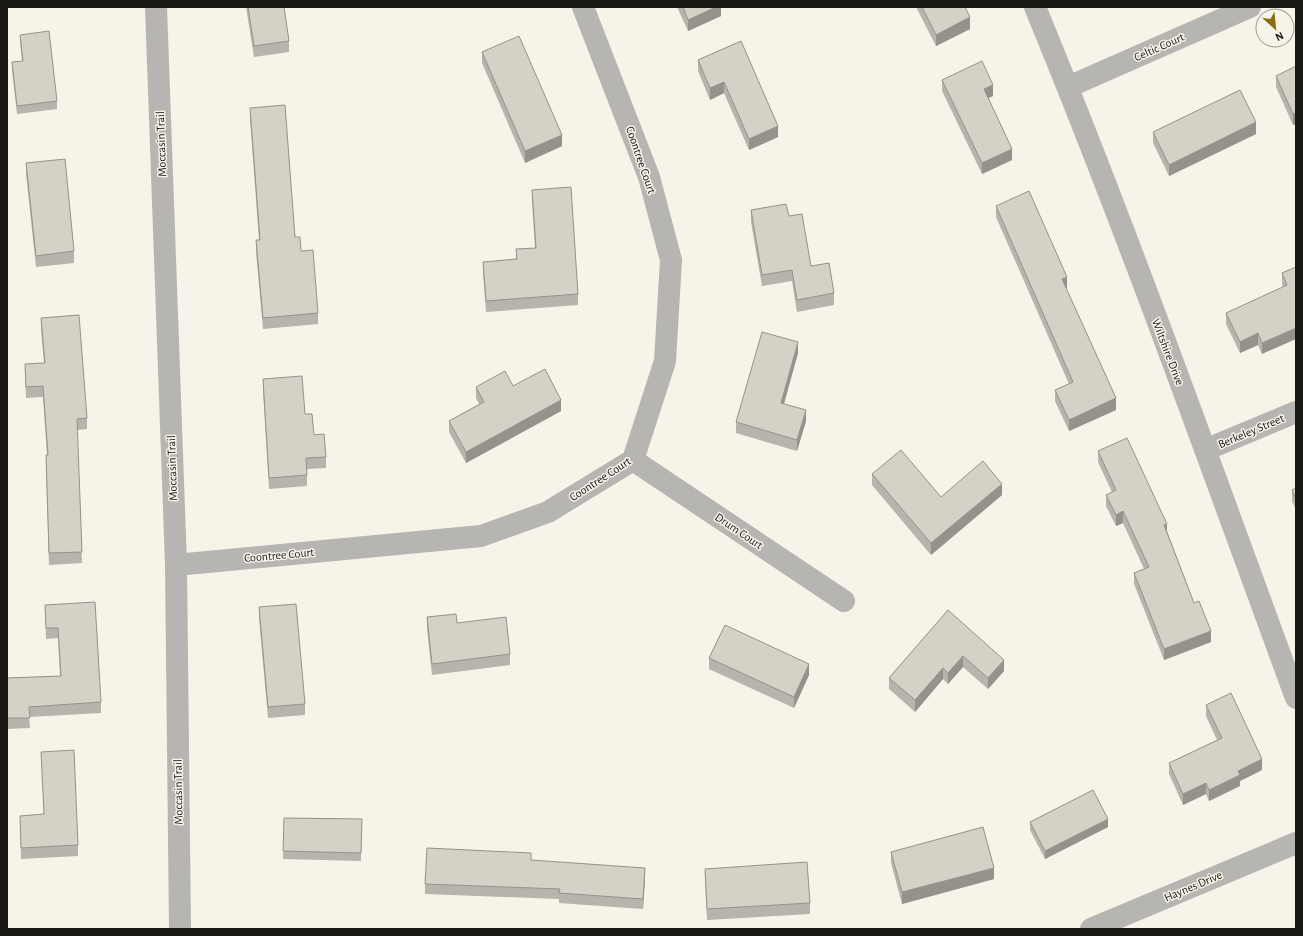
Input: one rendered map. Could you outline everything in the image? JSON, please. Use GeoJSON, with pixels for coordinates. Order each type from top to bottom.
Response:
{"type":"FeatureCollection","features":[{"type":"Feature","properties":{"kind":"street","name":"Moccasin Trail"},"geometry":{"type":"LineString","coordinates":[[156,7],[176,565],[180,929]]}},
{"type":"Feature","properties":{"kind":"street","name":"Coontree Court"},"geometry":{"type":"LineString","coordinates":[[176,565],[481,536],[548,512],[633,460],[665,362],[670,260],[649,177],[583,7]]}},
{"type":"Feature","properties":{"kind":"street","name":"Wiltshire Drive"},"geometry":{"type":"LineString","coordinates":[[1035,7],[1068,87],[1205,450],[1296,698]]}},
{"type":"Feature","properties":{"kind":"street","name":"Celtic Court"},"geometry":{"type":"LineString","coordinates":[[1068,87],[1250,7]]}},
{"type":"Feature","properties":{"kind":"street","name":"Berkeley Street"},"geometry":{"type":"LineString","coordinates":[[1205,450],[1296,412]]}},
{"type":"Feature","properties":{"kind":"street","name":"Drum Court"},"geometry":{"type":"LineString","coordinates":[[633,460],[844,601]]}},
{"type":"Feature","properties":{"kind":"street","name":"Haynes Drive"},"geometry":{"type":"LineString","coordinates":[[1091,929],[1296,844]]}},
{"type":"Feature","properties":{"kind":"building"},"geometry":{"type":"Polygon","coordinates":[[[248,7],[284,7],[289,41],[254,46],[248,7]]]}},
{"type":"Feature","properties":{"kind":"building"},"geometry":{"type":"Polygon","coordinates":[[[683,7],[716,7],[688,20],[683,7]]]}},
{"type":"Feature","properties":{"kind":"building"},"geometry":{"type":"Polygon","coordinates":[[[922,7],[965,7],[970,17],[936,35],[922,7]]]}},
{"type":"Feature","properties":{"kind":"building"},"geometry":{"type":"Polygon","coordinates":[[[49,31],[57,101],[17,106],[12,62],[23,61],[20,35],[49,31]]]}},
{"type":"Feature","properties":{"kind":"building"},"geometry":{"type":"Polygon","coordinates":[[[519,36],[562,135],[525,151],[482,52],[519,36]]]}},
{"type":"Feature","properties":{"kind":"building"},"geometry":{"type":"Polygon","coordinates":[[[741,41],[778,126],[749,139],[724,82],[710,88],[698,60],[741,41]]]}},
{"type":"Feature","properties":{"kind":"building"},"geometry":{"type":"Polygon","coordinates":[[[982,61],[993,85],[984,89],[1012,149],[982,163],[942,80],[982,61]]]}},
{"type":"Feature","properties":{"kind":"building"},"geometry":{"type":"Polygon","coordinates":[[[1296,66],[1296,113],[1293,114],[1276,76],[1296,66]]]}},
{"type":"Feature","properties":{"kind":"building"},"geometry":{"type":"Polygon","coordinates":[[[1240,90],[1256,122],[1169,165],[1153,132],[1240,90]]]}},
{"type":"Feature","properties":{"kind":"building"},"geometry":{"type":"Polygon","coordinates":[[[285,105],[295,237],[300,237],[301,251],[313,250],[318,313],[263,318],[256,240],[260,240],[250,108],[285,105]]]}},
{"type":"Feature","properties":{"kind":"building"},"geometry":{"type":"Polygon","coordinates":[[[65,159],[74,251],[36,256],[26,163],[65,159]]]}},
{"type":"Feature","properties":{"kind":"building"},"geometry":{"type":"Polygon","coordinates":[[[571,187],[578,294],[486,301],[483,262],[517,259],[516,249],[536,248],[532,190],[571,187]]]}},
{"type":"Feature","properties":{"kind":"building"},"geometry":{"type":"Polygon","coordinates":[[[1029,191],[1067,277],[1062,279],[1116,398],[1069,420],[1055,390],[1073,382],[996,206],[1029,191]]]}},
{"type":"Feature","properties":{"kind":"building"},"geometry":{"type":"Polygon","coordinates":[[[786,204],[789,216],[802,214],[811,266],[829,263],[834,293],[797,300],[792,270],[762,275],[751,210],[786,204]]]}},
{"type":"Feature","properties":{"kind":"building"},"geometry":{"type":"Polygon","coordinates":[[[1296,267],[1296,328],[1262,343],[1258,333],[1240,342],[1226,313],[1287,285],[1282,273],[1296,267]]]}},
{"type":"Feature","properties":{"kind":"building"},"geometry":{"type":"Polygon","coordinates":[[[79,315],[87,418],[77,419],[82,552],[49,553],[46,455],[48,455],[43,386],[26,387],[25,364],[45,363],[41,318],[79,315]]]}},
{"type":"Feature","properties":{"kind":"building"},"geometry":{"type":"Polygon","coordinates":[[[762,332],[798,342],[781,403],[806,410],[797,440],[736,422],[762,332]]]}},
{"type":"Feature","properties":{"kind":"building"},"geometry":{"type":"Polygon","coordinates":[[[545,369],[561,400],[466,452],[449,421],[484,402],[476,387],[505,371],[513,386],[545,369]]]}},
{"type":"Feature","properties":{"kind":"building"},"geometry":{"type":"Polygon","coordinates":[[[302,376],[305,414],[312,414],[314,435],[324,434],[326,457],[306,458],[307,475],[269,478],[263,379],[302,376]]]}},
{"type":"Feature","properties":{"kind":"building"},"geometry":{"type":"Polygon","coordinates":[[[1127,438],[1167,524],[1164,525],[1194,603],[1199,601],[1211,631],[1164,649],[1134,573],[1149,567],[1123,511],[1116,515],[1106,495],[1116,490],[1098,451],[1127,438]]]}},
{"type":"Feature","properties":{"kind":"building"},"geometry":{"type":"Polygon","coordinates":[[[901,450],[941,497],[983,461],[1002,484],[931,543],[872,474],[901,450]]]}},
{"type":"Feature","properties":{"kind":"building"},"geometry":{"type":"Polygon","coordinates":[[[1296,488],[1296,499],[1292,490],[1296,488]]]}},
{"type":"Feature","properties":{"kind":"building"},"geometry":{"type":"Polygon","coordinates":[[[95,602],[101,702],[29,707],[30,718],[7,718],[7,678],[61,676],[58,628],[46,628],[45,605],[95,602]]]}},
{"type":"Feature","properties":{"kind":"building"},"geometry":{"type":"Polygon","coordinates":[[[296,604],[305,704],[268,707],[259,607],[296,604]]]}},
{"type":"Feature","properties":{"kind":"building"},"geometry":{"type":"Polygon","coordinates":[[[948,610],[1004,660],[988,678],[963,656],[948,673],[943,668],[915,700],[889,678],[948,610]]]}},
{"type":"Feature","properties":{"kind":"building"},"geometry":{"type":"Polygon","coordinates":[[[456,614],[457,623],[506,617],[510,654],[432,664],[427,617],[456,614]]]}},
{"type":"Feature","properties":{"kind":"building"},"geometry":{"type":"Polygon","coordinates":[[[725,625],[809,664],[794,697],[709,658],[725,625]]]}},
{"type":"Feature","properties":{"kind":"building"},"geometry":{"type":"Polygon","coordinates":[[[1231,693],[1262,759],[1238,771],[1240,775],[1209,790],[1206,783],[1183,794],[1169,763],[1222,738],[1206,705],[1231,693]]]}},
{"type":"Feature","properties":{"kind":"building"},"geometry":{"type":"Polygon","coordinates":[[[74,750],[78,845],[21,848],[20,816],[44,814],[41,752],[74,750]]]}},
{"type":"Feature","properties":{"kind":"building"},"geometry":{"type":"Polygon","coordinates":[[[1093,790],[1108,819],[1045,851],[1030,822],[1093,790]]]}},
{"type":"Feature","properties":{"kind":"building"},"geometry":{"type":"Polygon","coordinates":[[[284,818],[362,819],[361,853],[283,851],[284,818]]]}},
{"type":"Feature","properties":{"kind":"building"},"geometry":{"type":"Polygon","coordinates":[[[983,827],[994,868],[902,892],[891,852],[983,827]]]}},
{"type":"Feature","properties":{"kind":"building"},"geometry":{"type":"Polygon","coordinates":[[[427,848],[531,853],[531,860],[645,868],[643,899],[559,893],[560,889],[425,884],[427,848]]]}},
{"type":"Feature","properties":{"kind":"building"},"geometry":{"type":"Polygon","coordinates":[[[807,862],[810,903],[707,909],[705,869],[807,862]]]}}]}
